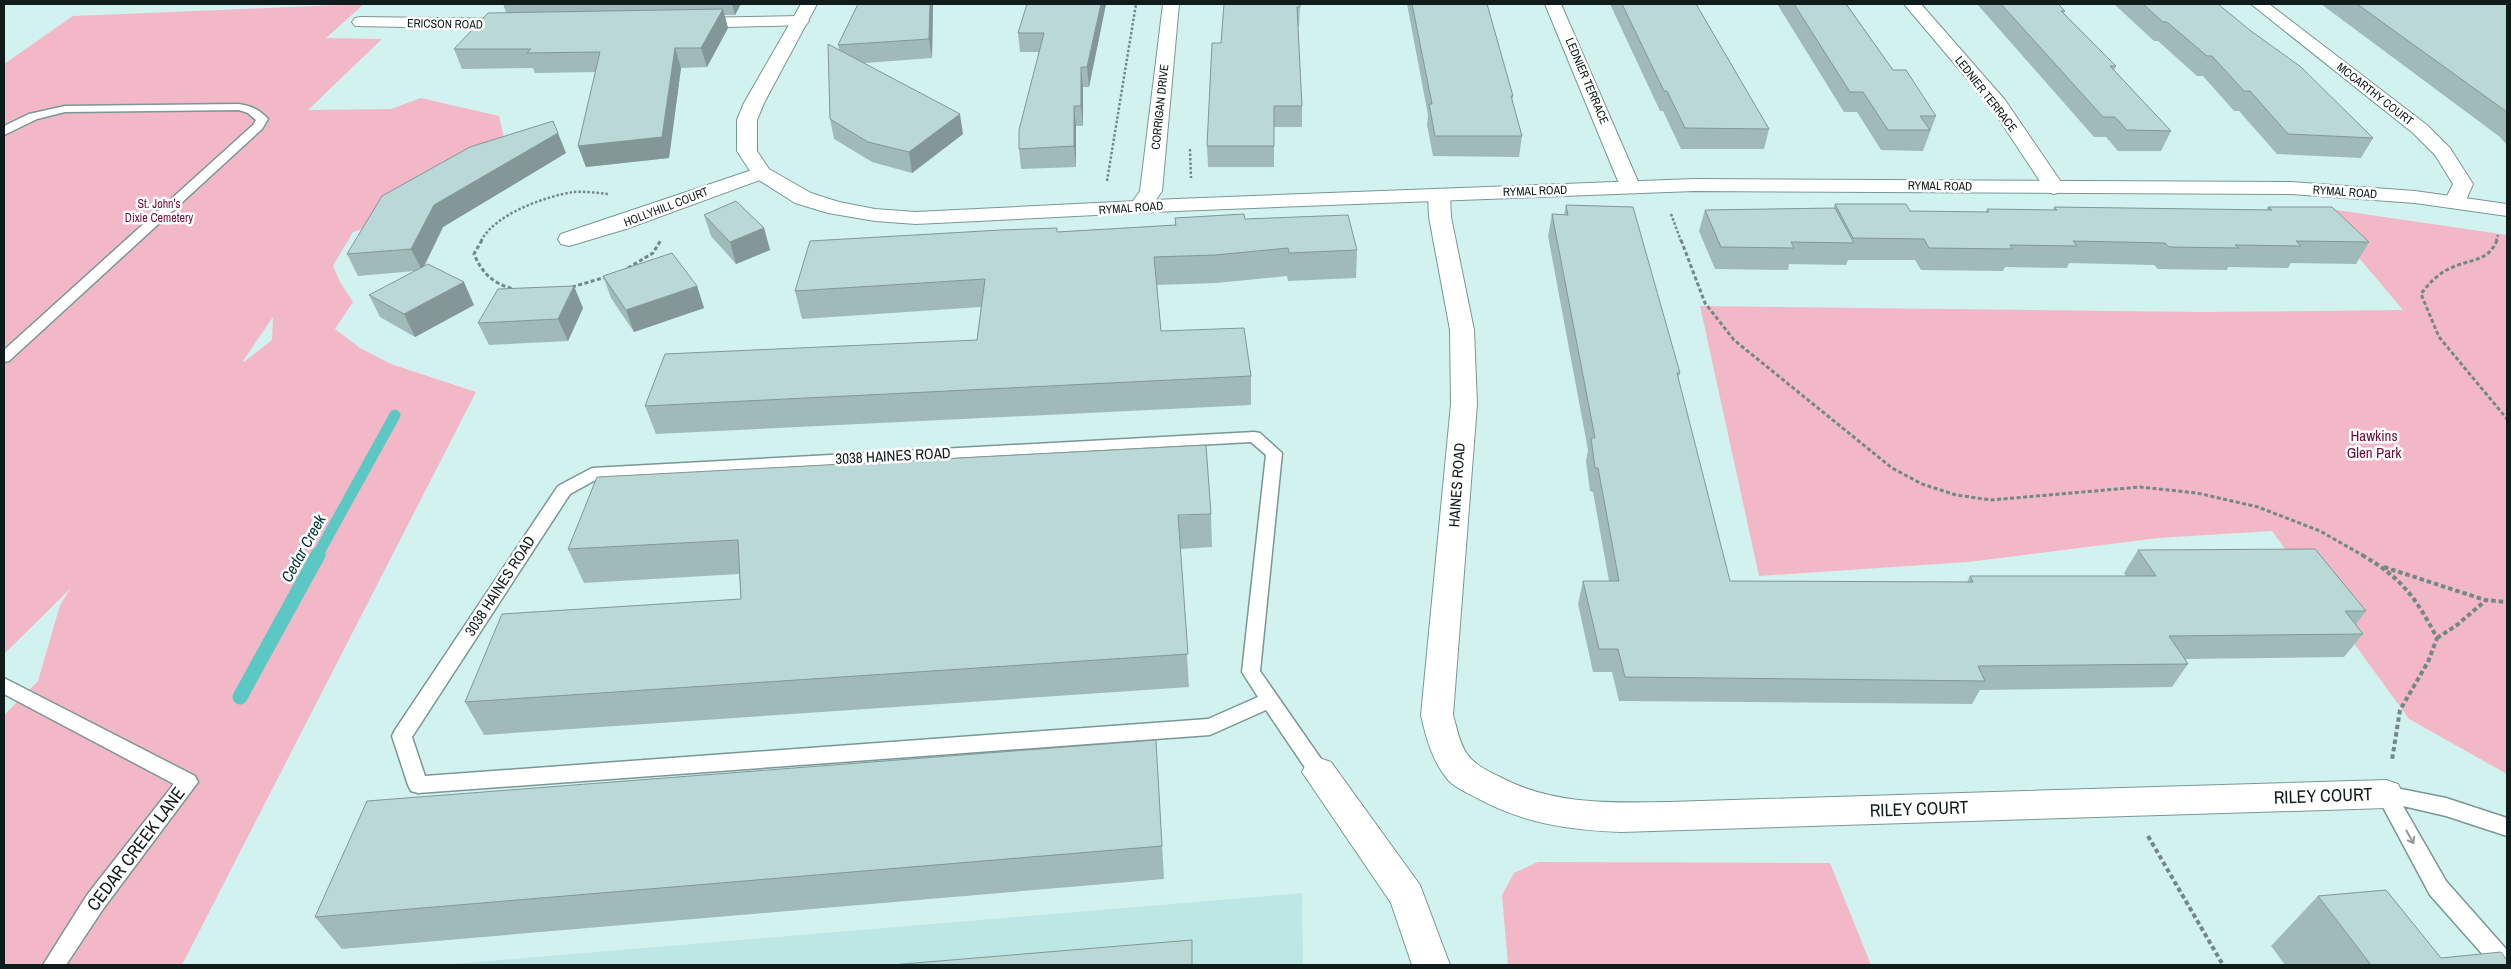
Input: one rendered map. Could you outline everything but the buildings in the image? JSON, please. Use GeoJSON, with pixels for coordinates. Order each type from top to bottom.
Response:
{"type":"FeatureCollection","features":[{"type":"Feature","properties":{"kind":"street","name":"CORRIGAN DRIVE"},"geometry":{"type":"LineString","coordinates":[[1140,207],[1151,191],[1152,185],[1171,4]]}},
{"type":"Feature","properties":{"kind":"street","name":"LEDNIER TERRACE"},"geometry":{"type":"LineString","coordinates":[[1553,4],[1630,186]]}},
{"type":"Feature","properties":{"kind":"street","name":"LEDNIER TERRACE"},"geometry":{"type":"LineString","coordinates":[[1912,4],[1998,104],[2054,188]]}},
{"type":"Feature","properties":{"kind":"street","name":"MCCARTHY COURT"},"geometry":{"type":"LineString","coordinates":[[2259,4],[2420,129],[2443,152],[2463,184],[2456,202]]}},
{"type":"Feature","properties":{"kind":"street","name":"RYMAL ROAD"},"geometry":{"type":"LineString","coordinates":[[805,12],[770,72],[746,120],[747,151],[761,173],[803,198],[836,208],[875,215],[916,218],[1660,185],[2291,188],[2456,202],[2507,210]]}},
{"type":"Feature","properties":{"kind":"street"},"geometry":{"type":"LineString","coordinates":[[668,23],[805,12]]}},
{"type":"Feature","properties":{"kind":"street","name":"ERICSON ROAD"},"geometry":{"type":"LineString","coordinates":[[361,22],[529,24]]}},
{"type":"Feature","properties":{"kind":"street","name":"HOLLYHILL COURT"},"geometry":{"type":"LineString","coordinates":[[570,239],[618,226],[721,186],[761,173]]}},
{"type":"Feature","properties":{"kind":"street","name":"HAINES ROAD"},"geometry":{"type":"LineString","coordinates":[[1439,195],[1440,217],[1462,330],[1464,404],[1437,715],[1446,746],[1461,771]]}},
{"type":"Feature","properties":{"kind":"street","name":"RILEY COURT"},"geometry":{"type":"LineString","coordinates":[[1461,771],[1494,792],[1535,809],[1565,815],[1669,817],[2386,794]]}},
{"type":"Feature","properties":{"kind":"street"},"geometry":{"type":"LineString","coordinates":[[1319,772],[1407,896],[1431,965]]}},
{"type":"Feature","properties":{"kind":"lane"},"geometry":{"type":"LineString","coordinates":[[4,132],[25,118],[44,112],[65,109],[240,107],[252,110],[262,119],[258,127],[4,358]]}},
{"type":"Feature","properties":{"kind":"lane","name":"3038 HAINES ROAD"},"geometry":{"type":"LineString","coordinates":[[1270,700],[1210,727],[418,786],[402,736],[564,490],[598,472],[1254,437],[1274,453],[1251,672],[1319,772]]}},
{"type":"Feature","properties":{"kind":"lane","name":"CEDAR CREEK LANE"},"geometry":{"type":"LineString","coordinates":[[4,685],[188,782],[95,902],[54,965]]}},
{"type":"Feature","properties":{"kind":"lane"},"geometry":{"type":"LineString","coordinates":[[2386,794],[2446,807],[2507,827]]}},
{"type":"Feature","properties":{"kind":"lane"},"geometry":{"type":"LineString","coordinates":[[2386,794],[2438,888],[2506,965]]}},
{"type":"Feature","properties":{"kind":"path"},"geometry":{"type":"LineString","coordinates":[[1107,181],[1136,4]]}},
{"type":"Feature","properties":{"kind":"path"},"geometry":{"type":"LineString","coordinates":[[1660,185],[1706,303],[1734,340],[1892,468],[1922,484],[1956,495],[1991,500],[2140,488],[2197,493],[2258,507],[2320,532],[2382,566],[2398,579],[2420,606],[2436,638]]}},
{"type":"Feature","properties":{"kind":"path"},"geometry":{"type":"LineString","coordinates":[[2500,230],[2496,245],[2485,258],[2452,267],[2432,280],[2421,294],[2439,337],[2507,419]]}},
{"type":"Feature","properties":{"kind":"path"},"geometry":{"type":"LineString","coordinates":[[2382,566],[2485,600],[2507,602]]}},
{"type":"Feature","properties":{"kind":"path"},"geometry":{"type":"LineString","coordinates":[[2386,794],[2400,710],[2428,662],[2436,638],[2457,625],[2485,600]]}},
{"type":"Feature","properties":{"kind":"path"},"geometry":{"type":"LineString","coordinates":[[2129,803],[2223,965]]}},
{"type":"Feature","properties":{"kind":"shaded area"},"geometry":{"type":"Polygon","coordinates":[[[1302,893],[1303,965],[442,965],[1302,893]]]}},
{"type":"Feature","properties":{"kind":"green space","name":"St. John’s Dixie Cemetery"},"geometry":{"type":"Polygon","coordinates":[[[364,4],[326,38],[382,39],[308,110],[391,109],[421,98],[499,116],[504,138],[377,224],[353,232],[333,266],[340,282],[353,302],[335,329],[360,348],[391,364],[476,392],[182,965],[4,965],[4,715],[38,681],[60,605],[71,588],[4,654],[4,64],[73,16],[364,4]],[[273,317],[243,361],[244,362],[272,340],[273,317]]]}},
{"type":"Feature","properties":{"kind":"green space","name":"Hawkins Glen Park"},"geometry":{"type":"Polygon","coordinates":[[[2316,207],[2507,235],[2507,774],[2409,719],[2272,531],[2158,538],[1968,562],[1759,576],[1700,306],[2201,312],[2403,310],[2316,207]]]}},
{"type":"Feature","properties":{"kind":"green space"},"geometry":{"type":"Polygon","coordinates":[[[1538,862],[1830,863],[1871,965],[1508,965],[1502,895],[1514,873],[1538,862]]]}},
{"type":"Feature","properties":{"kind":"waterway","name":"Cedar Creek"},"geometry":{"type":"LineString","coordinates":[[317,556],[395,415]]}},
{"type":"Feature","properties":{"kind":"waterway","name":"Cedar Creek"},"geometry":{"type":"LineString","coordinates":[[240,697],[318,555]]}}]}
